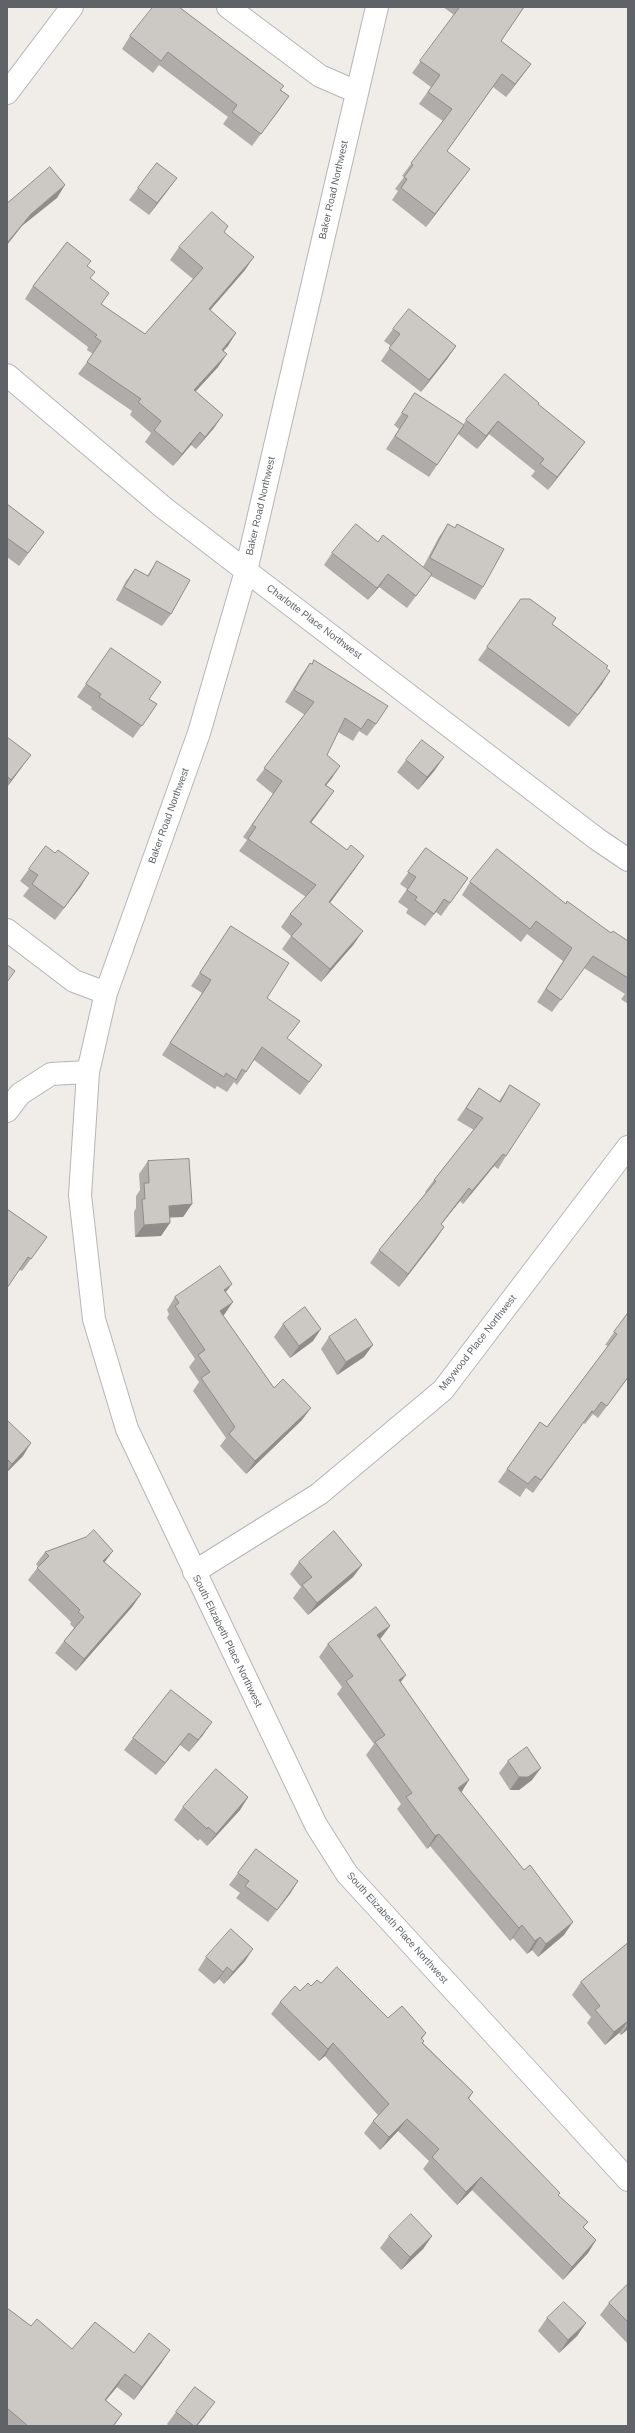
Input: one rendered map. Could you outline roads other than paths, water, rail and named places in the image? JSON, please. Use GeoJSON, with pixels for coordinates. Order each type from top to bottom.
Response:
{"type":"FeatureCollection","features":[{"type":"Feature","properties":{"kind":"street"},"geometry":{"type":"LineString","coordinates":[[7,93],[72,7]]}},
{"type":"Feature","properties":{"kind":"street"},"geometry":{"type":"LineString","coordinates":[[228,7],[320,76],[357,92]]}},
{"type":"Feature","properties":{"kind":"street","name":"Baker Road Northwest"},"geometry":{"type":"LineString","coordinates":[[106,993],[199,733],[246,570],[377,7]]}},
{"type":"Feature","properties":{"kind":"street","name":"Charlotte Place Northwest"},"geometry":{"type":"LineString","coordinates":[[7,375],[164,508],[598,840],[628,860]]}},
{"type":"Feature","properties":{"kind":"street"},"geometry":{"type":"LineString","coordinates":[[7,930],[74,981],[106,993]]}},
{"type":"Feature","properties":{"kind":"street","name":"South Elizabeth Place Northwest"},"geometry":{"type":"LineString","coordinates":[[106,993],[88,1072],[80,1195],[94,1319],[127,1429],[316,1825],[347,1874],[628,2180]]}},
{"type":"Feature","properties":{"kind":"street"},"geometry":{"type":"LineString","coordinates":[[7,1111],[20,1094],[51,1074],[88,1072]]}},
{"type":"Feature","properties":{"kind":"street","name":"Maywood Place Northwest"},"geometry":{"type":"LineString","coordinates":[[194,1572],[319,1494],[443,1390],[628,1147]]}}]}
